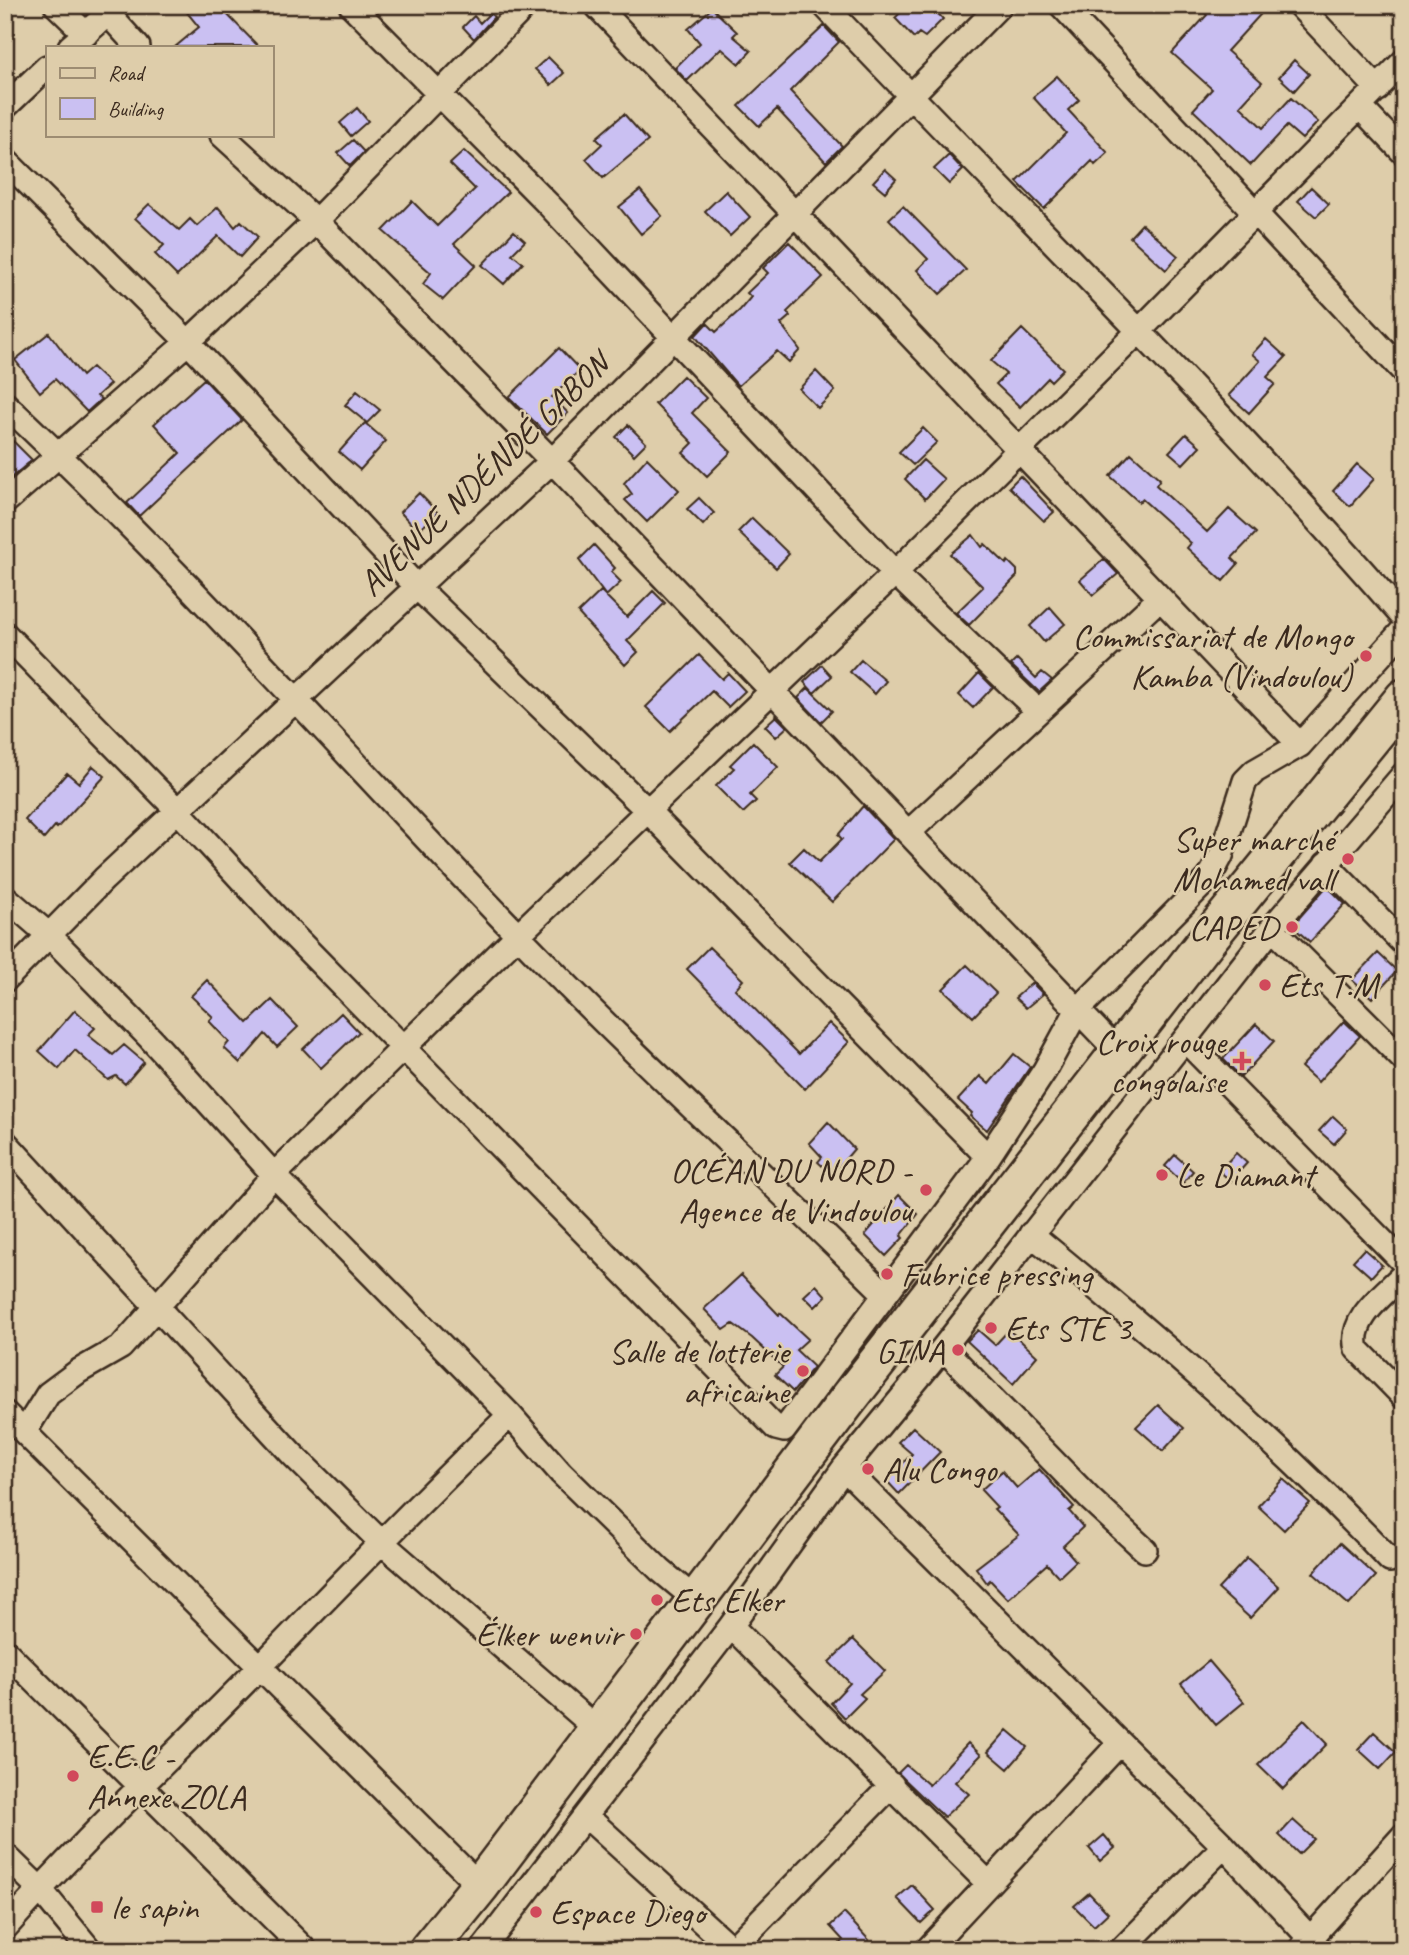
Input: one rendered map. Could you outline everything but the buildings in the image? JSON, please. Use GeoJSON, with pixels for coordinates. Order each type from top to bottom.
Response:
{"type":"FeatureCollection","features":[{"type":"Feature","properties":{"kind":"highway"},"geometry":{"type":"LineString","coordinates":[[428,1950],[481,1886],[863,1380],[1119,1053],[1404,698]]}},
{"type":"Feature","properties":{"kind":"street"},"geometry":{"type":"LineString","coordinates":[[56,5],[78,40],[113,10],[137,46]]}},
{"type":"Feature","properties":{"kind":"street"},"geometry":{"type":"LineString","coordinates":[[351,5],[895,573],[1038,711]]}},
{"type":"Feature","properties":{"kind":"street"},"geometry":{"type":"LineString","coordinates":[[5,502],[188,342],[316,221],[526,5]]}},
{"type":"Feature","properties":{"kind":"street"},"geometry":{"type":"LineString","coordinates":[[596,5],[1300,745]]}},
{"type":"Feature","properties":{"kind":"street"},"geometry":{"type":"LineString","coordinates":[[824,5],[1139,331],[1404,618]]}},
{"type":"Feature","properties":{"kind":"street","name":"AVENUE NDÉNDÉ GABON"},"geometry":{"type":"LineString","coordinates":[[5,981],[104,879],[179,812],[296,699],[552,461],[1000,5]]}},
{"type":"Feature","properties":{"kind":"street"},"geometry":{"type":"LineString","coordinates":[[1061,5],[1404,372]]}},
{"type":"Feature","properties":{"kind":"street"},"geometry":{"type":"LineString","coordinates":[[1299,5],[1378,89]]}},
{"type":"Feature","properties":{"kind":"street"},"geometry":{"type":"LineString","coordinates":[[25,1431],[48,1394],[79,1371],[121,1347],[274,1175],[517,935],[895,573],[1019,447],[1139,331],[1404,61]]}},
{"type":"Feature","properties":{"kind":"street"},"geometry":{"type":"LineString","coordinates":[[5,107],[46,68]]}},
{"type":"Feature","properties":{"kind":"street"},"geometry":{"type":"LineString","coordinates":[[1360,107],[1404,153]]}},
{"type":"Feature","properties":{"kind":"street"},"geometry":{"type":"LineString","coordinates":[[223,136],[316,221],[552,461],[1119,1053]]}},
{"type":"Feature","properties":{"kind":"street"},"geometry":{"type":"LineString","coordinates":[[5,160],[188,342],[418,588],[647,810],[988,1157]]}},
{"type":"Feature","properties":{"kind":"street"},"geometry":{"type":"LineString","coordinates":[[5,404],[60,455],[296,699],[517,935],[885,1294]]}},
{"type":"Feature","properties":{"kind":"street"},"geometry":{"type":"LineString","coordinates":[[908,832],[1160,598]]}},
{"type":"Feature","properties":{"kind":"street"},"geometry":{"type":"LineString","coordinates":[[5,635],[179,812],[286,928],[776,1428],[784,1430],[988,1157],[1045,1070],[1077,1011],[1209,878],[1221,856],[1245,781],[1255,771],[1300,745],[1404,629]]}},
{"type":"Feature","properties":{"kind":"street"},"geometry":{"type":"LineString","coordinates":[[482,1950],[731,1626],[844,1468],[943,1348],[1272,928],[1404,774]]}},
{"type":"Feature","properties":{"kind":"street"},"geometry":{"type":"LineString","coordinates":[[1326,864],[1404,944]]}},
{"type":"Feature","properties":{"kind":"street"},"geometry":{"type":"LineString","coordinates":[[5,897],[50,936],[150,1038],[274,1175],[510,1415],[561,1473],[660,1570],[696,1600]]}},
{"type":"Feature","properties":{"kind":"street"},"geometry":{"type":"LineString","coordinates":[[1272,928],[1404,1060]]}},
{"type":"Feature","properties":{"kind":"street"},"geometry":{"type":"LineString","coordinates":[[1185,1040],[1404,1263]]}},
{"type":"Feature","properties":{"kind":"street"},"geometry":{"type":"LineString","coordinates":[[5,1142],[292,1454],[380,1541],[598,1730]]}},
{"type":"Feature","properties":{"kind":"street"},"geometry":{"type":"LineString","coordinates":[[1031,1234],[1145,1327],[1243,1414],[1318,1484],[1390,1560]]}},
{"type":"Feature","properties":{"kind":"street"},"geometry":{"type":"LineString","coordinates":[[1404,1274],[1357,1325],[1354,1339],[1357,1349],[1404,1397]]}},
{"type":"Feature","properties":{"kind":"street"},"geometry":{"type":"LineString","coordinates":[[943,1348],[1090,1499],[1145,1550]]}},
{"type":"Feature","properties":{"kind":"street"},"geometry":{"type":"LineString","coordinates":[[5,1413],[481,1886]]}},
{"type":"Feature","properties":{"kind":"street"},"geometry":{"type":"LineString","coordinates":[[5,1928],[141,1784],[380,1541],[510,1415]]}},
{"type":"Feature","properties":{"kind":"street"},"geometry":{"type":"LineString","coordinates":[[844,1468],[1224,1846],[1310,1946],[1404,1835]]}},
{"type":"Feature","properties":{"kind":"street"},"geometry":{"type":"LineString","coordinates":[[731,1626],[988,1884]]}},
{"type":"Feature","properties":{"kind":"street"},"geometry":{"type":"LineString","coordinates":[[5,1651],[305,1950]]}},
{"type":"Feature","properties":{"kind":"street"},"geometry":{"type":"LineString","coordinates":[[927,1950],[1120,1743]]}},
{"type":"Feature","properties":{"kind":"street"},"geometry":{"type":"LineString","coordinates":[[586,1816],[732,1949],[892,1785]]}},
{"type":"Feature","properties":{"kind":"street"},"geometry":{"type":"LineString","coordinates":[[1121,1950],[1224,1846]]}},
{"type":"Feature","properties":{"kind":"street"},"geometry":{"type":"LineString","coordinates":[[5,1855],[40,1889],[90,1950]]}},
{"type":"Feature","properties":{"kind":"place","name":"Commissariat de Mongo Kamba (Vindoulou)"},"geometry":{"type":"Point","coordinates":[1366,656]}},
{"type":"Feature","properties":{"kind":"place","name":"Super marché Mohamed vall"},"geometry":{"type":"Point","coordinates":[1348,859]}},
{"type":"Feature","properties":{"kind":"place","name":"CAPED"},"geometry":{"type":"Point","coordinates":[1292,927]}},
{"type":"Feature","properties":{"kind":"place","name":"Ets T.M"},"geometry":{"type":"Point","coordinates":[1265,985]}},
{"type":"Feature","properties":{"kind":"place","name":"Croix rouge congolaise"},"geometry":{"type":"Point","coordinates":[1242,1061]}},
{"type":"Feature","properties":{"kind":"place","name":"Le Diamant"},"geometry":{"type":"Point","coordinates":[1162,1175]}},
{"type":"Feature","properties":{"kind":"place","name":"OCÉAN DU NORD - Agence de Vindoulou"},"geometry":{"type":"Point","coordinates":[926,1190]}},
{"type":"Feature","properties":{"kind":"place","name":"Fubrice pressing"},"geometry":{"type":"Point","coordinates":[887,1274]}},
{"type":"Feature","properties":{"kind":"place","name":"Ets STE 3"},"geometry":{"type":"Point","coordinates":[991,1328]}},
{"type":"Feature","properties":{"kind":"place","name":"GINA"},"geometry":{"type":"Point","coordinates":[958,1350]}},
{"type":"Feature","properties":{"kind":"place","name":"Salle de lotterie africaine"},"geometry":{"type":"Point","coordinates":[803,1371]}},
{"type":"Feature","properties":{"kind":"place","name":"Alu Congo"},"geometry":{"type":"Point","coordinates":[868,1469]}},
{"type":"Feature","properties":{"kind":"place","name":"Ets Elker"},"geometry":{"type":"Point","coordinates":[657,1600]}},
{"type":"Feature","properties":{"kind":"place","name":"Élker wenvir"},"geometry":{"type":"Point","coordinates":[636,1634]}},
{"type":"Feature","properties":{"kind":"place","name":"E.E.C - Annexe ZOLA"},"geometry":{"type":"Point","coordinates":[73,1776]}},
{"type":"Feature","properties":{"kind":"place","name":"le sapin"},"geometry":{"type":"Point","coordinates":[97,1907]}},
{"type":"Feature","properties":{"kind":"place","name":"Espace Diego"},"geometry":{"type":"Point","coordinates":[536,1912]}}]}
